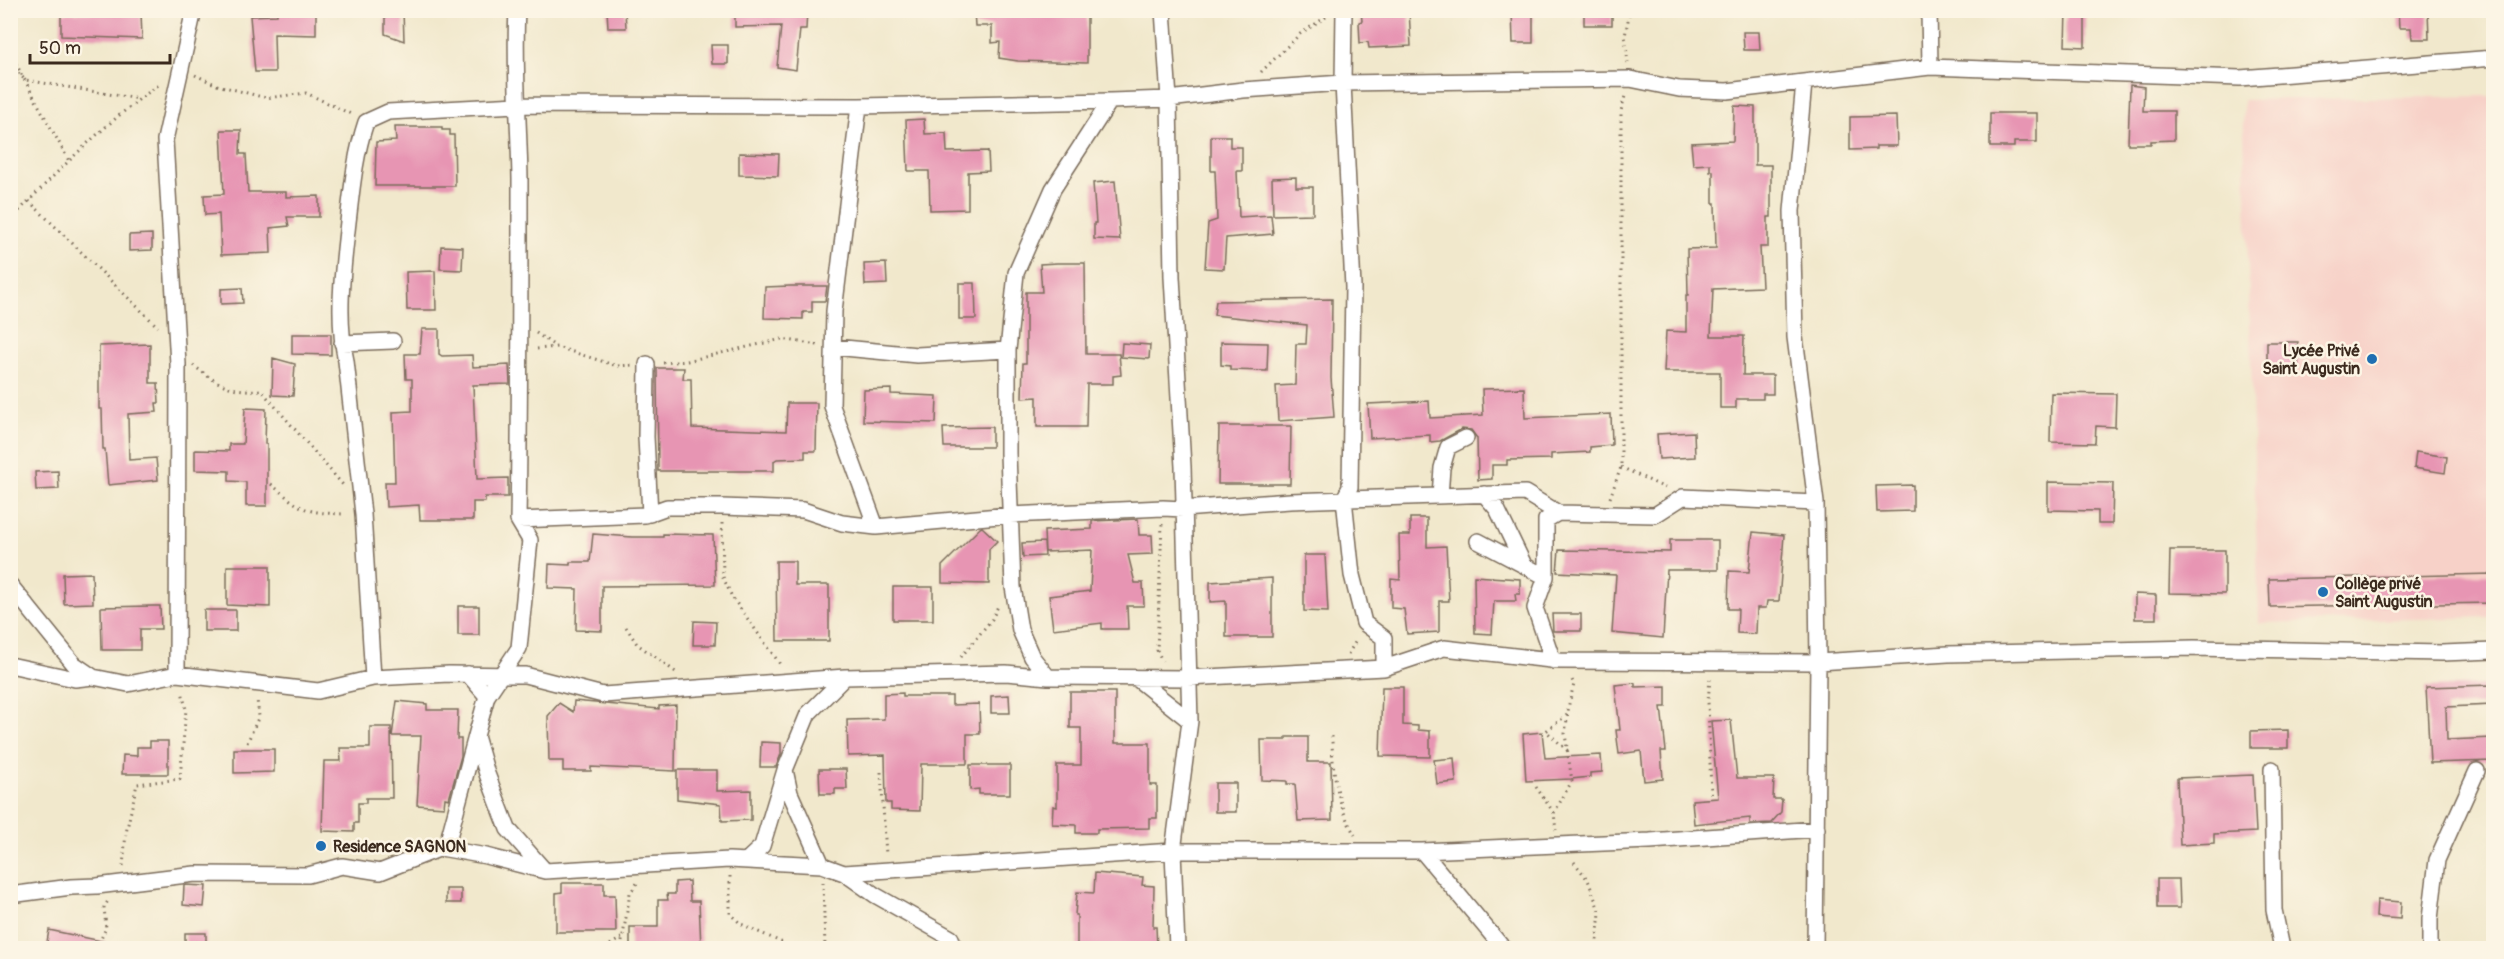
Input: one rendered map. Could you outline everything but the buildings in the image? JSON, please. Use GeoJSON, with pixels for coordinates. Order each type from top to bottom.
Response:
{"type":"FeatureCollection","features":[{"type":"Feature","properties":{"kind":"street"},"geometry":{"type":"LineString","coordinates":[[177,674],[177,346],[165,140],[194,10]]}},
{"type":"Feature","properties":{"kind":"street"},"geometry":{"type":"LineString","coordinates":[[446,848],[487,696],[519,648],[530,540],[518,520],[520,351],[519,105],[515,49],[517,10]]}},
{"type":"Feature","properties":{"kind":"street"},"geometry":{"type":"LineString","coordinates":[[1163,10],[1169,99],[1172,277],[1190,721],[1173,851],[1177,948]]}},
{"type":"Feature","properties":{"kind":"street"},"geometry":{"type":"LineString","coordinates":[[1344,10],[1343,83],[1353,287],[1350,487],[1344,499],[1352,575],[1364,621],[1384,638],[1384,668]]}},
{"type":"Feature","properties":{"kind":"street"},"geometry":{"type":"LineString","coordinates":[[1929,10],[1930,67]]}},
{"type":"Feature","properties":{"kind":"street"},"geometry":{"type":"LineString","coordinates":[[373,678],[362,510],[346,361],[342,343],[343,270],[356,151],[366,122],[388,112],[519,105],[859,106],[1110,101],[1169,99],[1243,90],[1343,83],[1630,80],[1679,89],[1727,91],[1930,67],[2240,78],[2493,58]]}},
{"type":"Feature","properties":{"kind":"street"},"geometry":{"type":"LineString","coordinates":[[1804,83],[1792,211],[1795,337],[1816,502],[1818,662],[1815,948]]}},
{"type":"Feature","properties":{"kind":"street"},"geometry":{"type":"LineString","coordinates":[[1048,677],[1032,657],[1020,630],[1013,587],[1008,350],[1016,273],[1053,189],[1110,101]]}},
{"type":"Feature","properties":{"kind":"street"},"geometry":{"type":"LineString","coordinates":[[859,106],[834,311],[832,406],[876,526]]}},
{"type":"Feature","properties":{"kind":"street"},"geometry":{"type":"LineString","coordinates":[[342,343],[393,341]]}},
{"type":"Feature","properties":{"kind":"street"},"geometry":{"type":"LineString","coordinates":[[834,347],[917,355],[1008,350]]}},
{"type":"Feature","properties":{"kind":"street"},"geometry":{"type":"LineString","coordinates":[[647,364],[646,436],[650,514]]}},
{"type":"Feature","properties":{"kind":"street"},"geometry":{"type":"LineString","coordinates":[[1440,496],[1442,468],[1448,447],[1466,438]]}},
{"type":"Feature","properties":{"kind":"street"},"geometry":{"type":"LineString","coordinates":[[518,520],[650,514],[667,507],[722,507],[803,510],[842,523],[876,526],[1010,515],[1525,493],[1558,513],[1655,516],[1683,497],[1816,502]]}},
{"type":"Feature","properties":{"kind":"street"},"geometry":{"type":"LineString","coordinates":[[1484,494],[1497,509],[1524,565]]}},
{"type":"Feature","properties":{"kind":"street"},"geometry":{"type":"LineString","coordinates":[[1557,661],[1535,608],[1545,577],[1546,520],[1558,513]]}},
{"type":"Feature","properties":{"kind":"street"},"geometry":{"type":"LineString","coordinates":[[1478,541],[1545,577]]}},
{"type":"Feature","properties":{"kind":"street"},"geometry":{"type":"LineString","coordinates":[[10,585],[74,664],[93,677]]}},
{"type":"Feature","properties":{"kind":"street"},"geometry":{"type":"LineString","coordinates":[[10,664],[75,679],[93,677],[128,684],[177,674],[318,692],[373,678],[468,674],[525,675],[603,695],[845,677],[1005,673],[1048,677],[1188,678],[1333,671],[1384,668],[1444,648],[1557,661],[1818,662],[1948,654],[2194,648],[2493,651]]}},
{"type":"Feature","properties":{"kind":"street"},"geometry":{"type":"LineString","coordinates":[[468,674],[487,696]]}},
{"type":"Feature","properties":{"kind":"street"},"geometry":{"type":"LineString","coordinates":[[746,861],[762,846],[785,770],[808,714],[845,677]]}},
{"type":"Feature","properties":{"kind":"street"},"geometry":{"type":"LineString","coordinates":[[1136,678],[1190,721]]}},
{"type":"Feature","properties":{"kind":"street"},"geometry":{"type":"LineString","coordinates":[[476,736],[508,829],[545,871]]}},
{"type":"Feature","properties":{"kind":"street"},"geometry":{"type":"LineString","coordinates":[[2272,769],[2274,910],[2282,948]]}},
{"type":"Feature","properties":{"kind":"street"},"geometry":{"type":"LineString","coordinates":[[785,770],[790,793],[822,865]]}},
{"type":"Feature","properties":{"kind":"street"},"geometry":{"type":"LineString","coordinates":[[2430,948],[2430,919],[2437,860],[2477,771]]}},
{"type":"Feature","properties":{"kind":"street"},"geometry":{"type":"LineString","coordinates":[[844,873],[1173,851],[1422,851],[1817,829]]}},
{"type":"Feature","properties":{"kind":"street"},"geometry":{"type":"LineString","coordinates":[[10,896],[195,874],[308,875],[342,866],[380,872],[441,848],[486,856],[545,871],[729,860],[822,865],[844,873],[875,895],[951,938],[954,948]]}},
{"type":"Feature","properties":{"kind":"street"},"geometry":{"type":"LineString","coordinates":[[1422,851],[1503,948]]}},
{"type":"Feature","properties":{"kind":"path"},"geometry":{"type":"LineString","coordinates":[[1604,514],[1621,467],[1621,111],[1630,80],[1625,36],[1630,10]]}},
{"type":"Feature","properties":{"kind":"path"},"geometry":{"type":"LineString","coordinates":[[1243,90],[1300,34],[1329,16]]}},
{"type":"Feature","properties":{"kind":"path"},"geometry":{"type":"LineString","coordinates":[[10,53],[69,161]]}},
{"type":"Feature","properties":{"kind":"path"},"geometry":{"type":"LineString","coordinates":[[10,64],[25,80],[139,99]]}},
{"type":"Feature","properties":{"kind":"path"},"geometry":{"type":"LineString","coordinates":[[10,226],[14,216],[28,201],[126,108],[181,70],[217,85],[266,98],[306,93],[366,122]]}},
{"type":"Feature","properties":{"kind":"path"},"geometry":{"type":"LineString","coordinates":[[28,201],[177,346],[192,364],[213,381],[239,391],[261,390],[362,510]]}},
{"type":"Feature","properties":{"kind":"path"},"geometry":{"type":"LineString","coordinates":[[520,351],[557,347],[616,366],[687,361],[783,339],[834,347]]}},
{"type":"Feature","properties":{"kind":"path"},"geometry":{"type":"LineString","coordinates":[[1621,467],[1683,497]]}},
{"type":"Feature","properties":{"kind":"path"},"geometry":{"type":"LineString","coordinates":[[271,484],[303,509],[315,513],[362,510]]}},
{"type":"Feature","properties":{"kind":"path"},"geometry":{"type":"LineString","coordinates":[[722,507],[723,577],[732,597],[793,681]]}},
{"type":"Feature","properties":{"kind":"path"},"geometry":{"type":"LineString","coordinates":[[1162,508],[1157,650],[1170,678]]}},
{"type":"Feature","properties":{"kind":"path"},"geometry":{"type":"LineString","coordinates":[[947,675],[992,619],[1000,601]]}},
{"type":"Feature","properties":{"kind":"path"},"geometry":{"type":"LineString","coordinates":[[1333,671],[1356,642],[1364,621]]}},
{"type":"Feature","properties":{"kind":"path"},"geometry":{"type":"LineString","coordinates":[[626,627],[637,644],[670,666],[694,688]]}},
{"type":"Feature","properties":{"kind":"path"},"geometry":{"type":"LineString","coordinates":[[1554,813],[1572,781],[1565,734],[1574,684],[1557,661]]}},
{"type":"Feature","properties":{"kind":"path"},"geometry":{"type":"LineString","coordinates":[[1711,794],[1708,701],[1710,681],[1720,661]]}},
{"type":"Feature","properties":{"kind":"path"},"geometry":{"type":"LineString","coordinates":[[104,948],[100,941],[106,928],[104,907],[122,882],[126,833],[137,784],[180,779],[186,709],[177,674]]}},
{"type":"Feature","properties":{"kind":"path"},"geometry":{"type":"LineString","coordinates":[[247,743],[259,716],[256,698],[267,684]]}},
{"type":"Feature","properties":{"kind":"path"},"geometry":{"type":"LineString","coordinates":[[1567,715],[1546,731],[1569,753]]}},
{"type":"Feature","properties":{"kind":"path"},"geometry":{"type":"LineString","coordinates":[[1332,736],[1332,759],[1337,789],[1348,824],[1366,851]]}},
{"type":"Feature","properties":{"kind":"path"},"geometry":{"type":"LineString","coordinates":[[881,772],[882,819],[888,869]]}},
{"type":"Feature","properties":{"kind":"path"},"geometry":{"type":"LineString","coordinates":[[1536,787],[1554,813],[1561,845],[1588,880],[1600,913],[1596,948]]}},
{"type":"Feature","properties":{"kind":"path"},"geometry":{"type":"LineString","coordinates":[[729,860],[730,914],[741,924],[795,948]]}},
{"type":"Feature","properties":{"kind":"path"},"geometry":{"type":"LineString","coordinates":[[621,948],[630,893],[650,865]]}},
{"type":"Feature","properties":{"kind":"path"},"geometry":{"type":"LineString","coordinates":[[822,865],[825,948]]}},
{"type":"Feature","properties":{"kind":"path"},"geometry":{"type":"LineString","coordinates":[[605,948],[623,937]]}},
{"type":"Feature","properties":{"kind":"shaded area","name":"Lycée Privé Saint Augustin"},"geometry":{"type":"Polygon","coordinates":[[[2493,96],[2493,617],[2259,623],[2243,100],[2493,96]]]}},
{"type":"Feature","properties":{"kind":"place","name":"Lycée Privé Saint Augustin"},"geometry":{"type":"Point","coordinates":[2372,359]}},
{"type":"Feature","properties":{"kind":"place","name":"Collège privé Saint Augustin"},"geometry":{"type":"Point","coordinates":[2323,592]}},
{"type":"Feature","properties":{"kind":"place","name":"Residence SAGNON"},"geometry":{"type":"Point","coordinates":[321,846]}}]}
